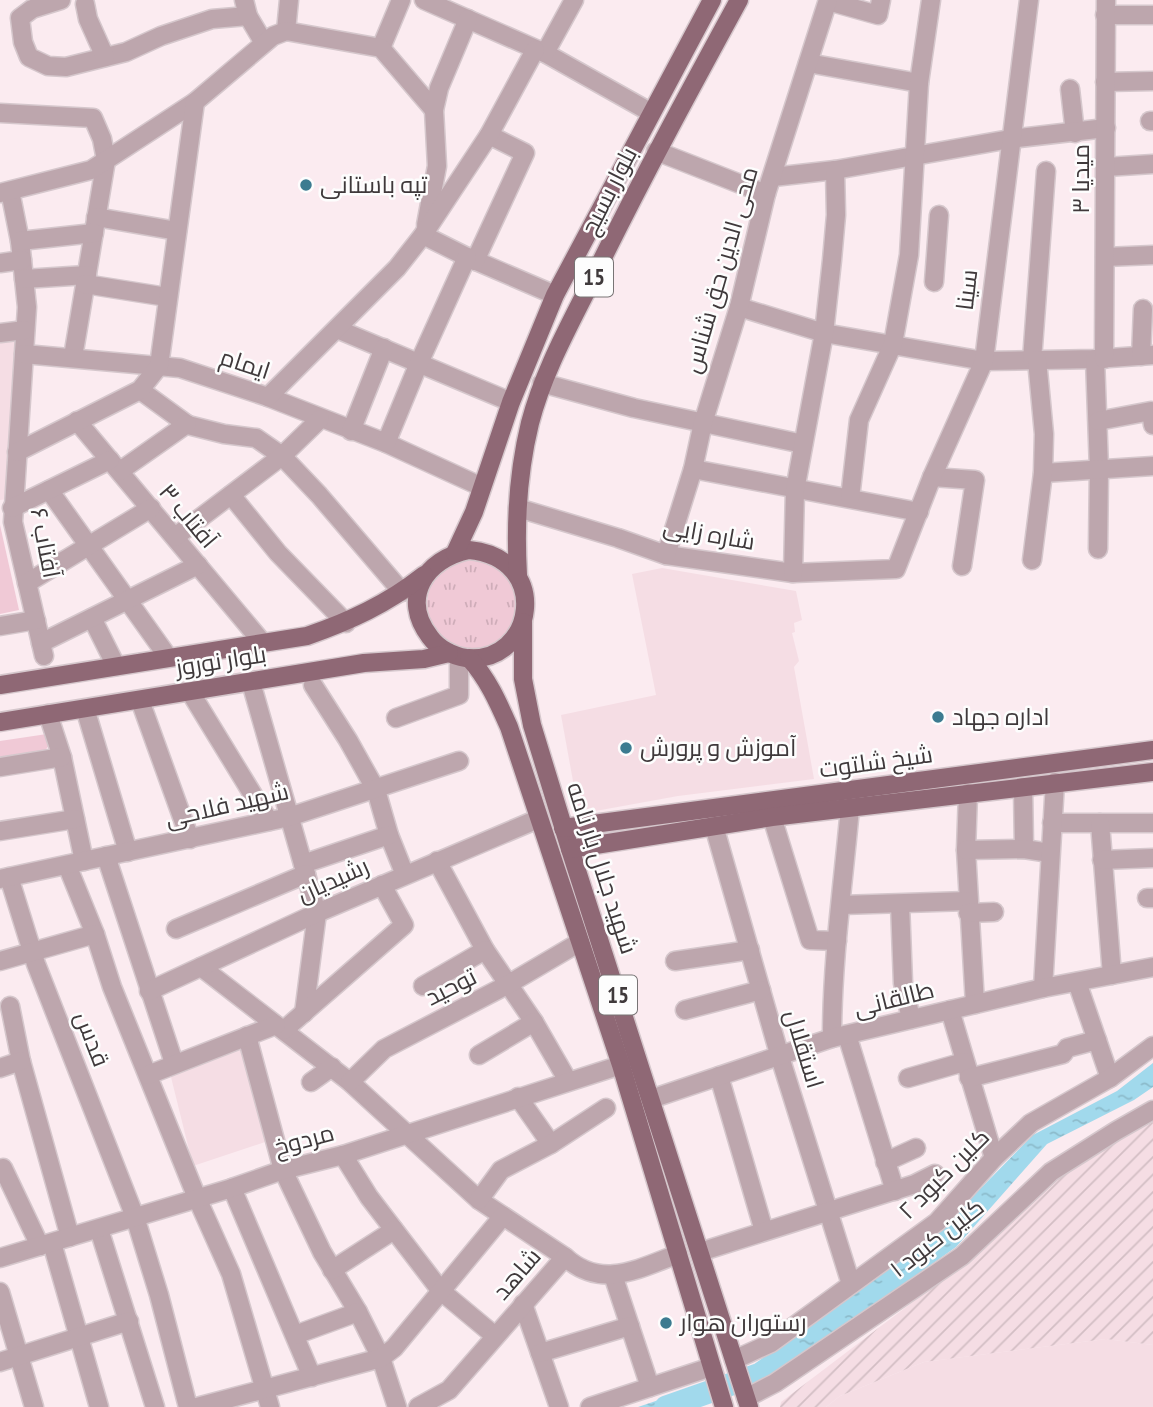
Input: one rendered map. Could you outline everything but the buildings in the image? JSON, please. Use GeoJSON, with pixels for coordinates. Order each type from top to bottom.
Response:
{"type":"FeatureCollection","features":[{"type":"Feature","properties":{"kind":"main road","name":"بلوار بسیج"},"geometry":{"type":"LineString","coordinates":[[455,553],[466,534],[508,410],[555,295],[650,112],[712,0]]}},
{"type":"Feature","properties":{"kind":"main road","name":"بلوار بسیج"},"geometry":{"type":"LineString","coordinates":[[518,575],[515,531],[530,424],[542,383],[656,151],[739,0]]}},
{"type":"Feature","properties":{"kind":"main road"},"geometry":{"type":"LineString","coordinates":[[508,410],[530,424]]}},
{"type":"Feature","properties":{"kind":"main road"},"geometry":{"type":"LineString","coordinates":[[455,553],[469,550],[497,556],[509,564],[518,575]]}},
{"type":"Feature","properties":{"kind":"main road","name":"15"},"geometry":{"type":"LineString","coordinates":[[455,553],[424,575],[418,595],[418,612],[424,629],[435,643],[459,656]]}},
{"type":"Feature","properties":{"kind":"main road","name":"بلوار نوروز"},"geometry":{"type":"LineString","coordinates":[[0,685],[307,636],[372,611],[424,575]]}},
{"type":"Feature","properties":{"kind":"main road","name":"15"},"geometry":{"type":"LineString","coordinates":[[518,575],[525,598],[523,622]]}},
{"type":"Feature","properties":{"kind":"main road"},"geometry":{"type":"LineString","coordinates":[[459,656],[496,652],[517,634],[523,622]]}},
{"type":"Feature","properties":{"kind":"main road","name":"شهید جلال بار نامه"},"geometry":{"type":"LineString","coordinates":[[523,622],[524,686],[532,725],[569,849],[735,1362]]}},
{"type":"Feature","properties":{"kind":"main road","name":"بلوار نوروز"},"geometry":{"type":"LineString","coordinates":[[0,722],[364,663],[459,656]]}},
{"type":"Feature","properties":{"kind":"main road","name":"شهید جلال بار نامه"},"geometry":{"type":"LineString","coordinates":[[459,656],[482,672],[509,727],[621,1065],[712,1370]]}},
{"type":"Feature","properties":{"kind":"main road"},"geometry":{"type":"LineString","coordinates":[[496,696],[504,683],[518,682],[524,686]]}},
{"type":"Feature","properties":{"kind":"main road","name":"شیخ شلتوت"},"geometry":{"type":"LineString","coordinates":[[563,828],[1153,750]]}},
{"type":"Feature","properties":{"kind":"main road","name":"شیخ شلتوت"},"geometry":{"type":"LineString","coordinates":[[569,849],[772,817],[1153,772]]}},
{"type":"Feature","properties":{"kind":"main road","name":"15"},"geometry":{"type":"LineString","coordinates":[[735,1362],[746,1398]]}},
{"type":"Feature","properties":{"kind":"main road","name":"15"},"geometry":{"type":"LineString","coordinates":[[712,1370],[722,1404]]}},
{"type":"Feature","properties":{"kind":"street"},"geometry":{"type":"LineString","coordinates":[[61,0],[44,3],[20,18],[23,42],[29,57],[48,66],[66,66],[126,52],[161,36],[246,8],[264,43]]}},
{"type":"Feature","properties":{"kind":"street"},"geometry":{"type":"LineString","coordinates":[[286,30],[289,0]]}},
{"type":"Feature","properties":{"kind":"street"},"geometry":{"type":"LineString","coordinates":[[381,48],[401,0]]}},
{"type":"Feature","properties":{"kind":"street"},"geometry":{"type":"LineString","coordinates":[[424,0],[540,51],[650,112]]}},
{"type":"Feature","properties":{"kind":"street"},"geometry":{"type":"LineString","coordinates":[[268,397],[397,268],[424,235],[574,0]]}},
{"type":"Feature","properties":{"kind":"street"},"geometry":{"type":"LineString","coordinates":[[828,1],[878,15],[881,0]]}},
{"type":"Feature","properties":{"kind":"street"},"geometry":{"type":"LineString","coordinates":[[850,498],[859,420],[893,344],[909,248],[919,83],[931,0]]}},
{"type":"Feature","properties":{"kind":"street","name":"سینا"},"geometry":{"type":"LineString","coordinates":[[896,569],[932,477],[984,361],[1029,0]]}},
{"type":"Feature","properties":{"kind":"street","name":"محی الدین حق شناس"},"geometry":{"type":"LineString","coordinates":[[666,555],[739,307],[769,185],[828,1]]}},
{"type":"Feature","properties":{"kind":"street"},"geometry":{"type":"LineString","coordinates":[[85,4],[88,19],[105,57]]}},
{"type":"Feature","properties":{"kind":"street"},"geometry":{"type":"LineString","coordinates":[[1105,7],[1153,15]]}},
{"type":"Feature","properties":{"kind":"street","name":"میدیا ۳"},"geometry":{"type":"LineString","coordinates":[[1098,549],[1099,359],[1105,257],[1105,7]]}},
{"type":"Feature","properties":{"kind":"street"},"geometry":{"type":"LineString","coordinates":[[424,235],[437,166],[434,110],[439,88],[468,19]]}},
{"type":"Feature","properties":{"kind":"street"},"geometry":{"type":"LineString","coordinates":[[24,354],[27,307],[20,241],[3,192],[90,170],[195,102],[264,43],[286,30],[381,48],[434,110]]}},
{"type":"Feature","properties":{"kind":"street"},"geometry":{"type":"LineString","coordinates":[[808,63],[919,83]]}},
{"type":"Feature","properties":{"kind":"street"},"geometry":{"type":"LineString","coordinates":[[1105,82],[1153,81]]}},
{"type":"Feature","properties":{"kind":"street"},"geometry":{"type":"LineString","coordinates":[[1070,89],[1075,133]]}},
{"type":"Feature","properties":{"kind":"street"},"geometry":{"type":"LineString","coordinates":[[17,452],[140,390],[159,366],[195,102]]}},
{"type":"Feature","properties":{"kind":"street"},"geometry":{"type":"LineString","coordinates":[[0,113],[93,118],[102,139],[106,160],[72,356]]}},
{"type":"Feature","properties":{"kind":"street"},"geometry":{"type":"LineString","coordinates":[[656,151],[769,185],[914,155],[1010,139],[1106,128]]}},
{"type":"Feature","properties":{"kind":"street"},"geometry":{"type":"LineString","coordinates":[[386,443],[418,363],[525,153],[489,135]]}},
{"type":"Feature","properties":{"kind":"street"},"geometry":{"type":"LineString","coordinates":[[1106,167],[1153,164]]}},
{"type":"Feature","properties":{"kind":"street"},"geometry":{"type":"LineString","coordinates":[[793,573],[795,490],[824,333],[836,215],[835,170]]}},
{"type":"Feature","properties":{"kind":"street"},"geometry":{"type":"LineString","coordinates":[[1032,560],[1043,473],[1044,434],[1034,360],[1046,171]]}},
{"type":"Feature","properties":{"kind":"street"},"geometry":{"type":"LineString","coordinates":[[934,282],[939,215]]}},
{"type":"Feature","properties":{"kind":"street"},"geometry":{"type":"LineString","coordinates":[[20,241],[95,225],[177,230]]}},
{"type":"Feature","properties":{"kind":"street"},"geometry":{"type":"LineString","coordinates":[[424,235],[471,259],[555,295]]}},
{"type":"Feature","properties":{"kind":"street"},"geometry":{"type":"LineString","coordinates":[[909,248],[937,250]]}},
{"type":"Feature","properties":{"kind":"street"},"geometry":{"type":"LineString","coordinates":[[1105,257],[1153,255]]}},
{"type":"Feature","properties":{"kind":"street"},"geometry":{"type":"LineString","coordinates":[[0,263],[22,260]]}},
{"type":"Feature","properties":{"kind":"street"},"geometry":{"type":"LineString","coordinates":[[24,279],[86,279],[167,297]]}},
{"type":"Feature","properties":{"kind":"street"},"geometry":{"type":"LineString","coordinates":[[739,307],[824,333],[984,361],[1099,359],[1147,355],[1143,309]]}},
{"type":"Feature","properties":{"kind":"street"},"geometry":{"type":"LineString","coordinates":[[337,329],[418,363],[508,410]]}},
{"type":"Feature","properties":{"kind":"street"},"geometry":{"type":"LineString","coordinates":[[0,333],[25,331]]}},
{"type":"Feature","properties":{"kind":"street"},"geometry":{"type":"LineString","coordinates":[[351,431],[384,348]]}},
{"type":"Feature","properties":{"kind":"street","name":"ایمام"},"geometry":{"type":"LineString","coordinates":[[24,354],[72,356],[180,368],[268,397],[386,443],[482,487]]}},
{"type":"Feature","properties":{"kind":"street","name":"آفتاب ۶"},"geometry":{"type":"LineString","coordinates":[[24,354],[12,508],[43,649],[92,618]]}},
{"type":"Feature","properties":{"kind":"street"},"geometry":{"type":"LineString","coordinates":[[542,383],[634,408],[803,444]]}},
{"type":"Feature","properties":{"kind":"street"},"geometry":{"type":"LineString","coordinates":[[140,390],[187,424],[224,434],[257,438],[282,456],[402,592]]}},
{"type":"Feature","properties":{"kind":"street"},"geometry":{"type":"LineString","coordinates":[[1098,421],[1152,418]]}},
{"type":"Feature","properties":{"kind":"street"},"geometry":{"type":"LineString","coordinates":[[175,537],[282,456],[320,419]]}},
{"type":"Feature","properties":{"kind":"street","name":"آفتاب ۳"},"geometry":{"type":"LineString","coordinates":[[77,421],[262,642]]}},
{"type":"Feature","properties":{"kind":"street"},"geometry":{"type":"LineString","coordinates":[[12,508],[49,490],[115,466],[187,424]]}},
{"type":"Feature","properties":{"kind":"street"},"geometry":{"type":"LineString","coordinates":[[1043,473],[1153,466]]}},
{"type":"Feature","properties":{"kind":"street"},"geometry":{"type":"LineString","coordinates":[[693,469],[919,512]]}},
{"type":"Feature","properties":{"kind":"street"},"geometry":{"type":"LineString","coordinates":[[932,477],[975,480],[962,566]]}},
{"type":"Feature","properties":{"kind":"street"},"geometry":{"type":"LineString","coordinates":[[49,490],[168,657]]}},
{"type":"Feature","properties":{"kind":"street"},"geometry":{"type":"LineString","coordinates":[[231,495],[278,553],[346,622]]}},
{"type":"Feature","properties":{"kind":"street"},"geometry":{"type":"LineString","coordinates":[[27,583],[150,508]]}},
{"type":"Feature","properties":{"kind":"street","name":"شاره زایی"},"geometry":{"type":"LineString","coordinates":[[518,508],[666,555],[793,573],[896,569]]}},
{"type":"Feature","properties":{"kind":"street"},"geometry":{"type":"LineString","coordinates":[[116,666],[92,618],[198,565]]}},
{"type":"Feature","properties":{"kind":"street"},"geometry":{"type":"LineString","coordinates":[[0,626],[36,620]]}},
{"type":"Feature","properties":{"kind":"street"},"geometry":{"type":"LineString","coordinates":[[396,718],[459,695],[459,656]]}},
{"type":"Feature","properties":{"kind":"street"},"geometry":{"type":"LineString","coordinates":[[313,685],[376,790],[388,835],[405,875]]}},
{"type":"Feature","properties":{"kind":"street"},"geometry":{"type":"LineString","coordinates":[[252,686],[317,913],[304,1013]]}},
{"type":"Feature","properties":{"kind":"street"},"geometry":{"type":"LineString","coordinates":[[192,695],[269,821]]}},
{"type":"Feature","properties":{"kind":"street"},"geometry":{"type":"LineString","coordinates":[[142,706],[190,839]]}},
{"type":"Feature","properties":{"kind":"street"},"geometry":{"type":"LineString","coordinates":[[48,714],[62,757],[75,819],[76,863],[95,934],[112,987],[197,1198],[232,1273],[267,1398]]}},
{"type":"Feature","properties":{"kind":"street"},"geometry":{"type":"LineString","coordinates":[[87,715],[128,852]]}},
{"type":"Feature","properties":{"kind":"street"},"geometry":{"type":"LineString","coordinates":[[0,767],[62,757]]}},
{"type":"Feature","properties":{"kind":"street","name":"شهید فلاحی"},"geometry":{"type":"LineString","coordinates":[[5,878],[289,817],[459,761]]}},
{"type":"Feature","properties":{"kind":"street"},"geometry":{"type":"LineString","coordinates":[[1043,988],[1055,782]]}},
{"type":"Feature","properties":{"kind":"street"},"geometry":{"type":"LineString","coordinates":[[1023,787],[1024,849]]}},
{"type":"Feature","properties":{"kind":"street"},"geometry":{"type":"LineString","coordinates":[[968,793],[966,850],[975,1004]]}},
{"type":"Feature","properties":{"kind":"street"},"geometry":{"type":"LineString","coordinates":[[850,808],[832,1003],[839,1037],[895,1191]]}},
{"type":"Feature","properties":{"kind":"street"},"geometry":{"type":"LineString","coordinates":[[772,817],[810,940],[837,941]]}},
{"type":"Feature","properties":{"kind":"street"},"geometry":{"type":"LineString","coordinates":[[0,831],[75,819]]}},
{"type":"Feature","properties":{"kind":"street","name":"رشیدیان"},"geometry":{"type":"LineString","coordinates":[[149,991],[317,913],[538,819]]}},
{"type":"Feature","properties":{"kind":"street"},"geometry":{"type":"LineString","coordinates":[[1052,823],[1153,823]]}},
{"type":"Feature","properties":{"kind":"street"},"geometry":{"type":"LineString","coordinates":[[1100,823],[1112,975]]}},
{"type":"Feature","properties":{"kind":"street","name":"استقلال"},"geometry":{"type":"LineString","coordinates":[[714,826],[780,1057],[851,1284]]}},
{"type":"Feature","properties":{"kind":"street"},"geometry":{"type":"LineString","coordinates":[[176,929],[304,869],[388,835]]}},
{"type":"Feature","properties":{"kind":"street"},"geometry":{"type":"LineString","coordinates":[[966,850],[1024,849],[1050,853]]}},
{"type":"Feature","properties":{"kind":"street"},"geometry":{"type":"LineString","coordinates":[[106,856],[174,1063]]}},
{"type":"Feature","properties":{"kind":"street"},"geometry":{"type":"LineString","coordinates":[[1102,860],[1153,858]]}},
{"type":"Feature","properties":{"kind":"street"},"geometry":{"type":"LineString","coordinates":[[437,861],[485,950],[534,1022],[568,1081]]}},
{"type":"Feature","properties":{"kind":"street","name":"قدس"},"geometry":{"type":"LineString","coordinates":[[5,878],[135,1217],[159,1295],[188,1407]]}},
{"type":"Feature","properties":{"kind":"street"},"geometry":{"type":"LineString","coordinates":[[148,1075],[247,1036],[280,1027],[304,1013],[404,925],[382,885]]}},
{"type":"Feature","properties":{"kind":"street"},"geometry":{"type":"LineString","coordinates":[[900,904],[902,983],[911,1018]]}},
{"type":"Feature","properties":{"kind":"street"},"geometry":{"type":"LineString","coordinates":[[841,905],[968,907],[995,912]]}},
{"type":"Feature","properties":{"kind":"street"},"geometry":{"type":"LineString","coordinates":[[0,961],[95,934]]}},
{"type":"Feature","properties":{"kind":"street","name":"توحید"},"geometry":{"type":"LineString","coordinates":[[350,1082],[384,1049],[508,985],[580,942]]}},
{"type":"Feature","properties":{"kind":"street"},"geometry":{"type":"LineString","coordinates":[[424,986],[485,950]]}},
{"type":"Feature","properties":{"kind":"street"},"geometry":{"type":"LineString","coordinates":[[675,961],[750,950]]}},
{"type":"Feature","properties":{"kind":"street"},"geometry":{"type":"LineString","coordinates":[[201,967],[350,1082],[479,1200],[565,1257]]}},
{"type":"Feature","properties":{"kind":"street","name":"طالقانی"},"geometry":{"type":"LineString","coordinates":[[652,1099],[839,1037],[911,1018],[1043,988],[1153,967]]}},
{"type":"Feature","properties":{"kind":"street"},"geometry":{"type":"LineString","coordinates":[[1077,982],[1110,1078]]}},
{"type":"Feature","properties":{"kind":"street"},"geometry":{"type":"LineString","coordinates":[[685,1010],[761,990]]}},
{"type":"Feature","properties":{"kind":"street"},"geometry":{"type":"LineString","coordinates":[[7,1009],[70,1237]]}},
{"type":"Feature","properties":{"kind":"street"},"geometry":{"type":"LineString","coordinates":[[950,1010],[994,1158]]}},
{"type":"Feature","properties":{"kind":"street"},"geometry":{"type":"LineString","coordinates":[[479,1055],[534,1022]]}},
{"type":"Feature","properties":{"kind":"street"},"geometry":{"type":"LineString","coordinates":[[247,1036],[283,1170],[332,1270],[358,1312],[381,1358],[397,1407]]}},
{"type":"Feature","properties":{"kind":"street"},"geometry":{"type":"LineString","coordinates":[[908,1078],[1063,1054],[1067,1048],[1097,1040]]}},
{"type":"Feature","properties":{"kind":"street","name":"کلین کبود ۲"},"geometry":{"type":"LineString","coordinates":[[735,1362],[771,1343],[937,1222],[994,1158],[1031,1123],[1110,1078],[1153,1046]]}},
{"type":"Feature","properties":{"kind":"street"},"geometry":{"type":"LineString","coordinates":[[0,1068],[21,1061]]}},
{"type":"Feature","properties":{"kind":"street","name":"مردوخ"},"geometry":{"type":"LineString","coordinates":[[0,1258],[283,1170],[343,1155],[621,1065]]}},
{"type":"Feature","properties":{"kind":"street"},"geometry":{"type":"LineString","coordinates":[[312,1082],[332,1067]]}},
{"type":"Feature","properties":{"kind":"street"},"geometry":{"type":"LineString","coordinates":[[719,1076],[764,1231]]}},
{"type":"Feature","properties":{"kind":"street"},"geometry":{"type":"LineString","coordinates":[[518,1097],[551,1144]]}},
{"type":"Feature","properties":{"kind":"street"},"geometry":{"type":"LineString","coordinates":[[479,1200],[501,1170],[551,1144],[606,1108]]}},
{"type":"Feature","properties":{"kind":"street","name":"کلین کبود ۱"},"geometry":{"type":"LineString","coordinates":[[746,1398],[775,1383],[962,1256],[1051,1172],[1116,1130],[1153,1110]]}},
{"type":"Feature","properties":{"kind":"street"},"geometry":{"type":"LineString","coordinates":[[885,1162],[916,1148]]}},
{"type":"Feature","properties":{"kind":"street"},"geometry":{"type":"LineString","coordinates":[[343,1155],[369,1197],[441,1292],[495,1336]]}},
{"type":"Feature","properties":{"kind":"street"},"geometry":{"type":"LineString","coordinates":[[0,1169],[3,1168],[46,1245],[79,1336],[99,1407]]}},
{"type":"Feature","properties":{"kind":"street"},"geometry":{"type":"LineString","coordinates":[[700,1252],[895,1191],[935,1174]]}},
{"type":"Feature","properties":{"kind":"street"},"geometry":{"type":"LineString","coordinates":[[232,1188],[312,1377]]}},
{"type":"Feature","properties":{"kind":"street"},"geometry":{"type":"LineString","coordinates":[[197,1407],[267,1398],[312,1377],[381,1358],[394,1348],[503,1216]]}},
{"type":"Feature","properties":{"kind":"street"},"geometry":{"type":"LineString","coordinates":[[99,1229],[155,1407]]}},
{"type":"Feature","properties":{"kind":"street"},"geometry":{"type":"LineString","coordinates":[[332,1270],[394,1230]]}},
{"type":"Feature","properties":{"kind":"street","name":"شاهد"},"geometry":{"type":"LineString","coordinates":[[418,1407],[449,1390],[565,1257],[586,1272],[613,1275],[627,1273],[678,1254]]}},
{"type":"Feature","properties":{"kind":"street"},"geometry":{"type":"LineString","coordinates":[[613,1275],[650,1387]]}},
{"type":"Feature","properties":{"kind":"street"},"geometry":{"type":"LineString","coordinates":[[0,1292],[34,1407]]}},
{"type":"Feature","properties":{"kind":"street"},"geometry":{"type":"LineString","coordinates":[[523,1304],[559,1407]]}},
{"type":"Feature","properties":{"kind":"street"},"geometry":{"type":"LineString","coordinates":[[295,1335],[358,1312]]}},
{"type":"Feature","properties":{"kind":"street"},"geometry":{"type":"LineString","coordinates":[[0,1362],[129,1321]]}},
{"type":"Feature","properties":{"kind":"street"},"geometry":{"type":"LineString","coordinates":[[540,1353],[630,1326]]}},
{"type":"Feature","properties":{"kind":"street"},"geometry":{"type":"LineString","coordinates":[[590,1407],[712,1370]]}},
{"type":"Feature","properties":{"kind":"shaded area"},"geometry":{"type":"Polygon","coordinates":[[[17,334],[16,498],[0,500],[0,336],[17,334]]]}},
{"type":"Feature","properties":{"kind":"shaded area"},"geometry":{"type":"Polygon","coordinates":[[[662,568],[796,591],[802,620],[794,623],[795,632],[792,633],[799,661],[794,667],[814,779],[678,796],[579,814],[561,715],[656,695],[632,574],[662,568]]]}},
{"type":"Feature","properties":{"kind":"shaded area"},"geometry":{"type":"Polygon","coordinates":[[[247,1045],[274,1139],[193,1166],[169,1069],[247,1045]]]}},
{"type":"Feature","properties":{"kind":"shaded area"},"geometry":{"type":"Polygon","coordinates":[[[1153,1122],[1153,1345],[1106,1339],[924,1362],[840,1396],[826,1407],[780,1407],[781,1402],[976,1254],[1050,1183],[1116,1140],[1153,1122]]]}},
{"type":"Feature","properties":{"kind":"shaded area"},"geometry":{"type":"Polygon","coordinates":[[[1106,1339],[1153,1345],[1153,1407],[826,1407],[840,1396],[924,1362],[1106,1339]]]}},
{"type":"Feature","properties":{"kind":"green space"},"geometry":{"type":"Polygon","coordinates":[[[0,525],[19,610],[0,614],[0,525]]]}},
{"type":"Feature","properties":{"kind":"green space"},"geometry":{"type":"Polygon","coordinates":[[[472,559],[489,562],[504,572],[514,587],[517,604],[514,621],[504,636],[489,646],[472,649],[455,646],[440,636],[430,621],[427,604],[430,587],[440,572],[455,562],[472,559]]]}},
{"type":"Feature","properties":{"kind":"green space"},"geometry":{"type":"Polygon","coordinates":[[[47,734],[50,744],[41,756],[0,762],[0,741],[47,734]]]}},
{"type":"Feature","properties":{"kind":"water"},"geometry":{"type":"Polygon","coordinates":[[[1153,1063],[1153,1087],[1134,1100],[1047,1144],[956,1247],[769,1380],[760,1382],[754,1365],[939,1231],[1033,1135],[1117,1091],[1153,1063]]]}},
{"type":"Feature","properties":{"kind":"water"},"geometry":{"type":"Polygon","coordinates":[[[694,1388],[699,1407],[638,1407],[694,1388]]]}},
{"type":"Feature","properties":{"kind":"waterway"},"geometry":{"type":"LineString","coordinates":[[666,1407],[760,1374],[782,1359]]}},
{"type":"Feature","properties":{"kind":"place","name":"تپه باستانی"},"geometry":{"type":"Point","coordinates":[306,185]}},
{"type":"Feature","properties":{"kind":"place","name":"اداره جهاد"},"geometry":{"type":"Point","coordinates":[938,717]}},
{"type":"Feature","properties":{"kind":"place","name":"آموزش و پرورش"},"geometry":{"type":"Point","coordinates":[626,748]}},
{"type":"Feature","properties":{"kind":"place","name":"رستوران هوار"},"geometry":{"type":"Point","coordinates":[666,1323]}}]}
